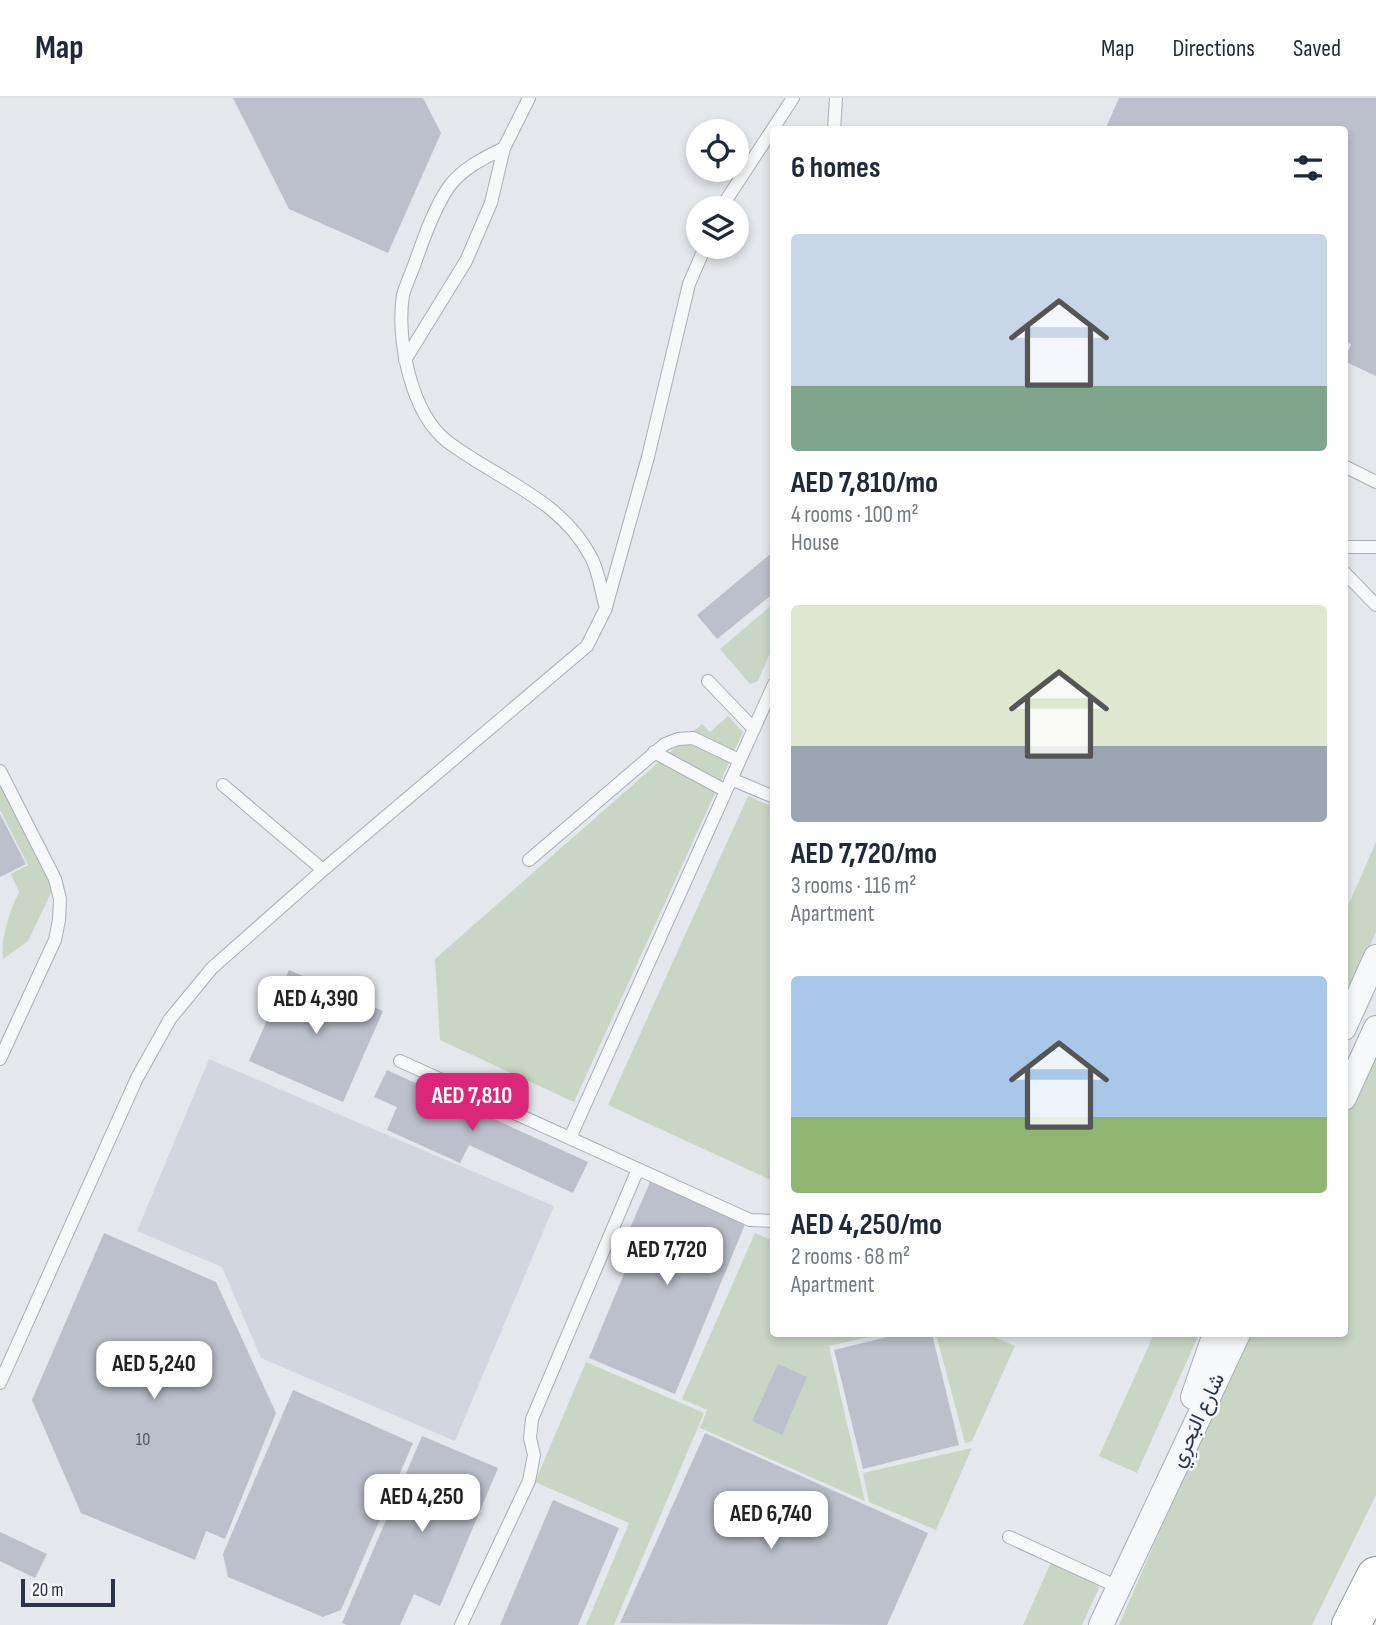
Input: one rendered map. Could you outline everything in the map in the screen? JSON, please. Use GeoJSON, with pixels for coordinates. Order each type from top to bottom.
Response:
{"type":"FeatureCollection","features":[{"type":"Feature","properties":{"kind":"highway"},"geometry":{"type":"LineString","coordinates":[[1351,1625],[1376,1576]]}},
{"type":"Feature","properties":{"kind":"street"},"geometry":{"type":"LineString","coordinates":[[1348,1016],[1376,957]]}},
{"type":"Feature","properties":{"kind":"street"},"geometry":{"type":"LineString","coordinates":[[1348,1089],[1376,1028]]}},
{"type":"Feature","properties":{"kind":"street","name":"شارع البَحرِي"},"geometry":{"type":"LineString","coordinates":[[1155,1507],[1214,1337]]}},
{"type":"Feature","properties":{"kind":"street","name":"شارع البَحرِي"},"geometry":{"type":"LineString","coordinates":[[1101,1625],[1237,1337]]}},
{"type":"Feature","properties":{"kind":"lane"},"geometry":{"type":"LineString","coordinates":[[405,360],[466,261],[491,203],[504,148],[530,98]]}},
{"type":"Feature","properties":{"kind":"lane"},"geometry":{"type":"LineString","coordinates":[[775,126],[793,98]]}},
{"type":"Feature","properties":{"kind":"lane"},"geometry":{"type":"LineString","coordinates":[[834,126],[836,98]]}},
{"type":"Feature","properties":{"kind":"lane"},"geometry":{"type":"LineString","coordinates":[[729,196],[770,133]]}},
{"type":"Feature","properties":{"kind":"lane"},"geometry":{"type":"LineString","coordinates":[[504,148],[474,164],[449,187],[423,240],[404,295],[402,324],[405,360],[416,396],[425,414],[446,441],[544,501],[571,529],[592,557],[606,608]]}},
{"type":"Feature","properties":{"kind":"lane"},"geometry":{"type":"LineString","coordinates":[[0,1383],[137,1078],[164,1029],[190,992],[212,968],[323,870],[587,646],[606,608],[648,457],[689,284],[700,259]]}},
{"type":"Feature","properties":{"kind":"lane"},"geometry":{"type":"LineString","coordinates":[[1348,468],[1376,482]]}},
{"type":"Feature","properties":{"kind":"lane"},"geometry":{"type":"LineString","coordinates":[[1348,547],[1376,547]]}},
{"type":"Feature","properties":{"kind":"lane"},"geometry":{"type":"LineString","coordinates":[[1348,576],[1376,605]]}},
{"type":"Feature","properties":{"kind":"lane"},"geometry":{"type":"LineString","coordinates":[[708,681],[754,729]]}},
{"type":"Feature","properties":{"kind":"lane"},"geometry":{"type":"LineString","coordinates":[[570,1138],[770,693]]}},
{"type":"Feature","properties":{"kind":"lane"},"geometry":{"type":"LineString","coordinates":[[529,860],[665,744],[678,739],[693,738],[739,760]]}},
{"type":"Feature","properties":{"kind":"lane"},"geometry":{"type":"LineString","coordinates":[[654,752],[726,791]]}},
{"type":"Feature","properties":{"kind":"lane"},"geometry":{"type":"LineString","coordinates":[[0,771],[55,879],[60,899],[60,920],[55,940],[0,1059]]}},
{"type":"Feature","properties":{"kind":"lane"},"geometry":{"type":"LineString","coordinates":[[732,779],[770,795]]}},
{"type":"Feature","properties":{"kind":"lane"},"geometry":{"type":"LineString","coordinates":[[223,785],[323,870]]}},
{"type":"Feature","properties":{"kind":"lane"},"geometry":{"type":"LineString","coordinates":[[400,1061],[750,1220],[770,1221]]}},
{"type":"Feature","properties":{"kind":"lane"},"geometry":{"type":"LineString","coordinates":[[461,1625],[529,1481],[534,1455],[530,1438],[532,1419],[638,1169]]}},
{"type":"Feature","properties":{"kind":"lane"},"geometry":{"type":"LineString","coordinates":[[1009,1537],[1118,1587]]}},
{"type":"Feature","properties":{"kind":"shaded area"},"geometry":{"type":"Polygon","coordinates":[[[209,1059],[554,1206],[455,1441],[261,1358],[222,1267],[137,1231],[209,1059]]]}},
{"type":"Feature","properties":{"kind":"green space"},"geometry":{"type":"Polygon","coordinates":[[[770,607],[770,653],[758,681],[750,684],[720,649],[770,607]]]}},
{"type":"Feature","properties":{"kind":"green space"},"geometry":{"type":"Polygon","coordinates":[[[728,716],[743,732],[574,1102],[440,1040],[435,959],[702,724],[710,732],[728,716]]]}},
{"type":"Feature","properties":{"kind":"green space"},"geometry":{"type":"Polygon","coordinates":[[[0,762],[49,858],[51,893],[28,941],[3,959],[6,925],[19,892],[11,874],[28,865],[0,810],[0,762]]]}},
{"type":"Feature","properties":{"kind":"green space"},"geometry":{"type":"Polygon","coordinates":[[[748,796],[770,806],[770,1180],[608,1105],[748,796]]]}},
{"type":"Feature","properties":{"kind":"green space"},"geometry":{"type":"Polygon","coordinates":[[[1376,842],[1376,932],[1354,983],[1348,985],[1348,906],[1376,842]]]}},
{"type":"Feature","properties":{"kind":"green space"},"geometry":{"type":"Polygon","coordinates":[[[1376,1032],[1376,1495],[1312,1625],[1119,1625],[1244,1337],[1348,1337],[1348,1096],[1376,1032]]]}},
{"type":"Feature","properties":{"kind":"green space"},"geometry":{"type":"Polygon","coordinates":[[[755,1233],[770,1240],[770,1337],[868,1337],[829,1346],[865,1501],[700,1428],[707,1410],[682,1399],[755,1233]]]}},
{"type":"Feature","properties":{"kind":"green space"},"geometry":{"type":"Polygon","coordinates":[[[937,1337],[994,1337],[1015,1346],[972,1441],[965,1443],[937,1337]]]}},
{"type":"Feature","properties":{"kind":"green space"},"geometry":{"type":"Polygon","coordinates":[[[1153,1337],[1198,1337],[1137,1473],[1099,1456],[1153,1337]]]}},
{"type":"Feature","properties":{"kind":"green space"},"geometry":{"type":"Polygon","coordinates":[[[586,1362],[704,1413],[614,1625],[586,1625],[629,1523],[535,1482],[586,1362]]]}},
{"type":"Feature","properties":{"kind":"green space"},"geometry":{"type":"Polygon","coordinates":[[[972,1448],[936,1530],[869,1502],[863,1473],[972,1448]]]}},
{"type":"Feature","properties":{"kind":"green space"},"geometry":{"type":"Polygon","coordinates":[[[1067,1559],[1092,1570],[1099,1588],[1082,1625],[1023,1625],[1050,1565],[1067,1559]]]}},
{"type":"Feature","properties":{"kind":"building"},"geometry":{"type":"Polygon","coordinates":[[[233,98],[423,98],[441,133],[388,253],[289,209],[233,98]]]}},
{"type":"Feature","properties":{"kind":"building"},"geometry":{"type":"Polygon","coordinates":[[[1119,98],[1376,98],[1376,376],[1348,363],[1351,344],[1348,343],[1348,126],[1107,126],[1119,98]]]}},
{"type":"Feature","properties":{"kind":"building"},"geometry":{"type":"Polygon","coordinates":[[[770,554],[770,596],[717,639],[697,615],[770,554]]]}},
{"type":"Feature","properties":{"kind":"building"},"geometry":{"type":"Polygon","coordinates":[[[0,814],[26,864],[0,877],[0,814]]]}},
{"type":"Feature","properties":{"kind":"building"},"geometry":{"type":"Polygon","coordinates":[[[289,970],[383,1011],[343,1102],[249,1061],[289,970]]]}},
{"type":"Feature","properties":{"kind":"building"},"geometry":{"type":"Polygon","coordinates":[[[387,1070],[588,1162],[573,1193],[469,1145],[460,1163],[387,1130],[397,1107],[374,1097],[387,1070]]]}},
{"type":"Feature","properties":{"kind":"building"},"geometry":{"type":"Polygon","coordinates":[[[650,1182],[746,1222],[675,1394],[589,1358],[636,1245],[625,1240],[650,1182]]]}},
{"type":"Feature","properties":{"kind":"building"},"geometry":{"type":"Polygon","coordinates":[[[104,1233],[216,1282],[276,1413],[225,1539],[206,1531],[195,1560],[81,1513],[32,1400],[104,1233]]]}},
{"type":"Feature","properties":{"kind":"building"},"geometry":{"type":"Polygon","coordinates":[[[888,1337],[933,1337],[959,1445],[863,1469],[834,1350],[888,1337]]]}},
{"type":"Feature","properties":{"kind":"building"},"geometry":{"type":"Polygon","coordinates":[[[778,1364],[807,1377],[782,1435],[752,1421],[778,1364]]]}},
{"type":"Feature","properties":{"kind":"building"},"geometry":{"type":"Polygon","coordinates":[[[293,1390],[413,1443],[341,1610],[323,1617],[228,1577],[223,1554],[293,1390]]]}},
{"type":"Feature","properties":{"kind":"building"},"geometry":{"type":"Polygon","coordinates":[[[705,1433],[928,1533],[887,1625],[620,1623],[705,1433]]]}},
{"type":"Feature","properties":{"kind":"building"},"geometry":{"type":"Polygon","coordinates":[[[422,1436],[498,1468],[440,1606],[414,1594],[400,1625],[342,1623],[422,1436]]]}},
{"type":"Feature","properties":{"kind":"building"},"geometry":{"type":"Polygon","coordinates":[[[553,1500],[619,1528],[578,1625],[500,1625],[553,1500]]]}},
{"type":"Feature","properties":{"kind":"building"},"geometry":{"type":"Polygon","coordinates":[[[0,1532],[47,1554],[35,1578],[0,1561],[0,1532]]]}}]}
